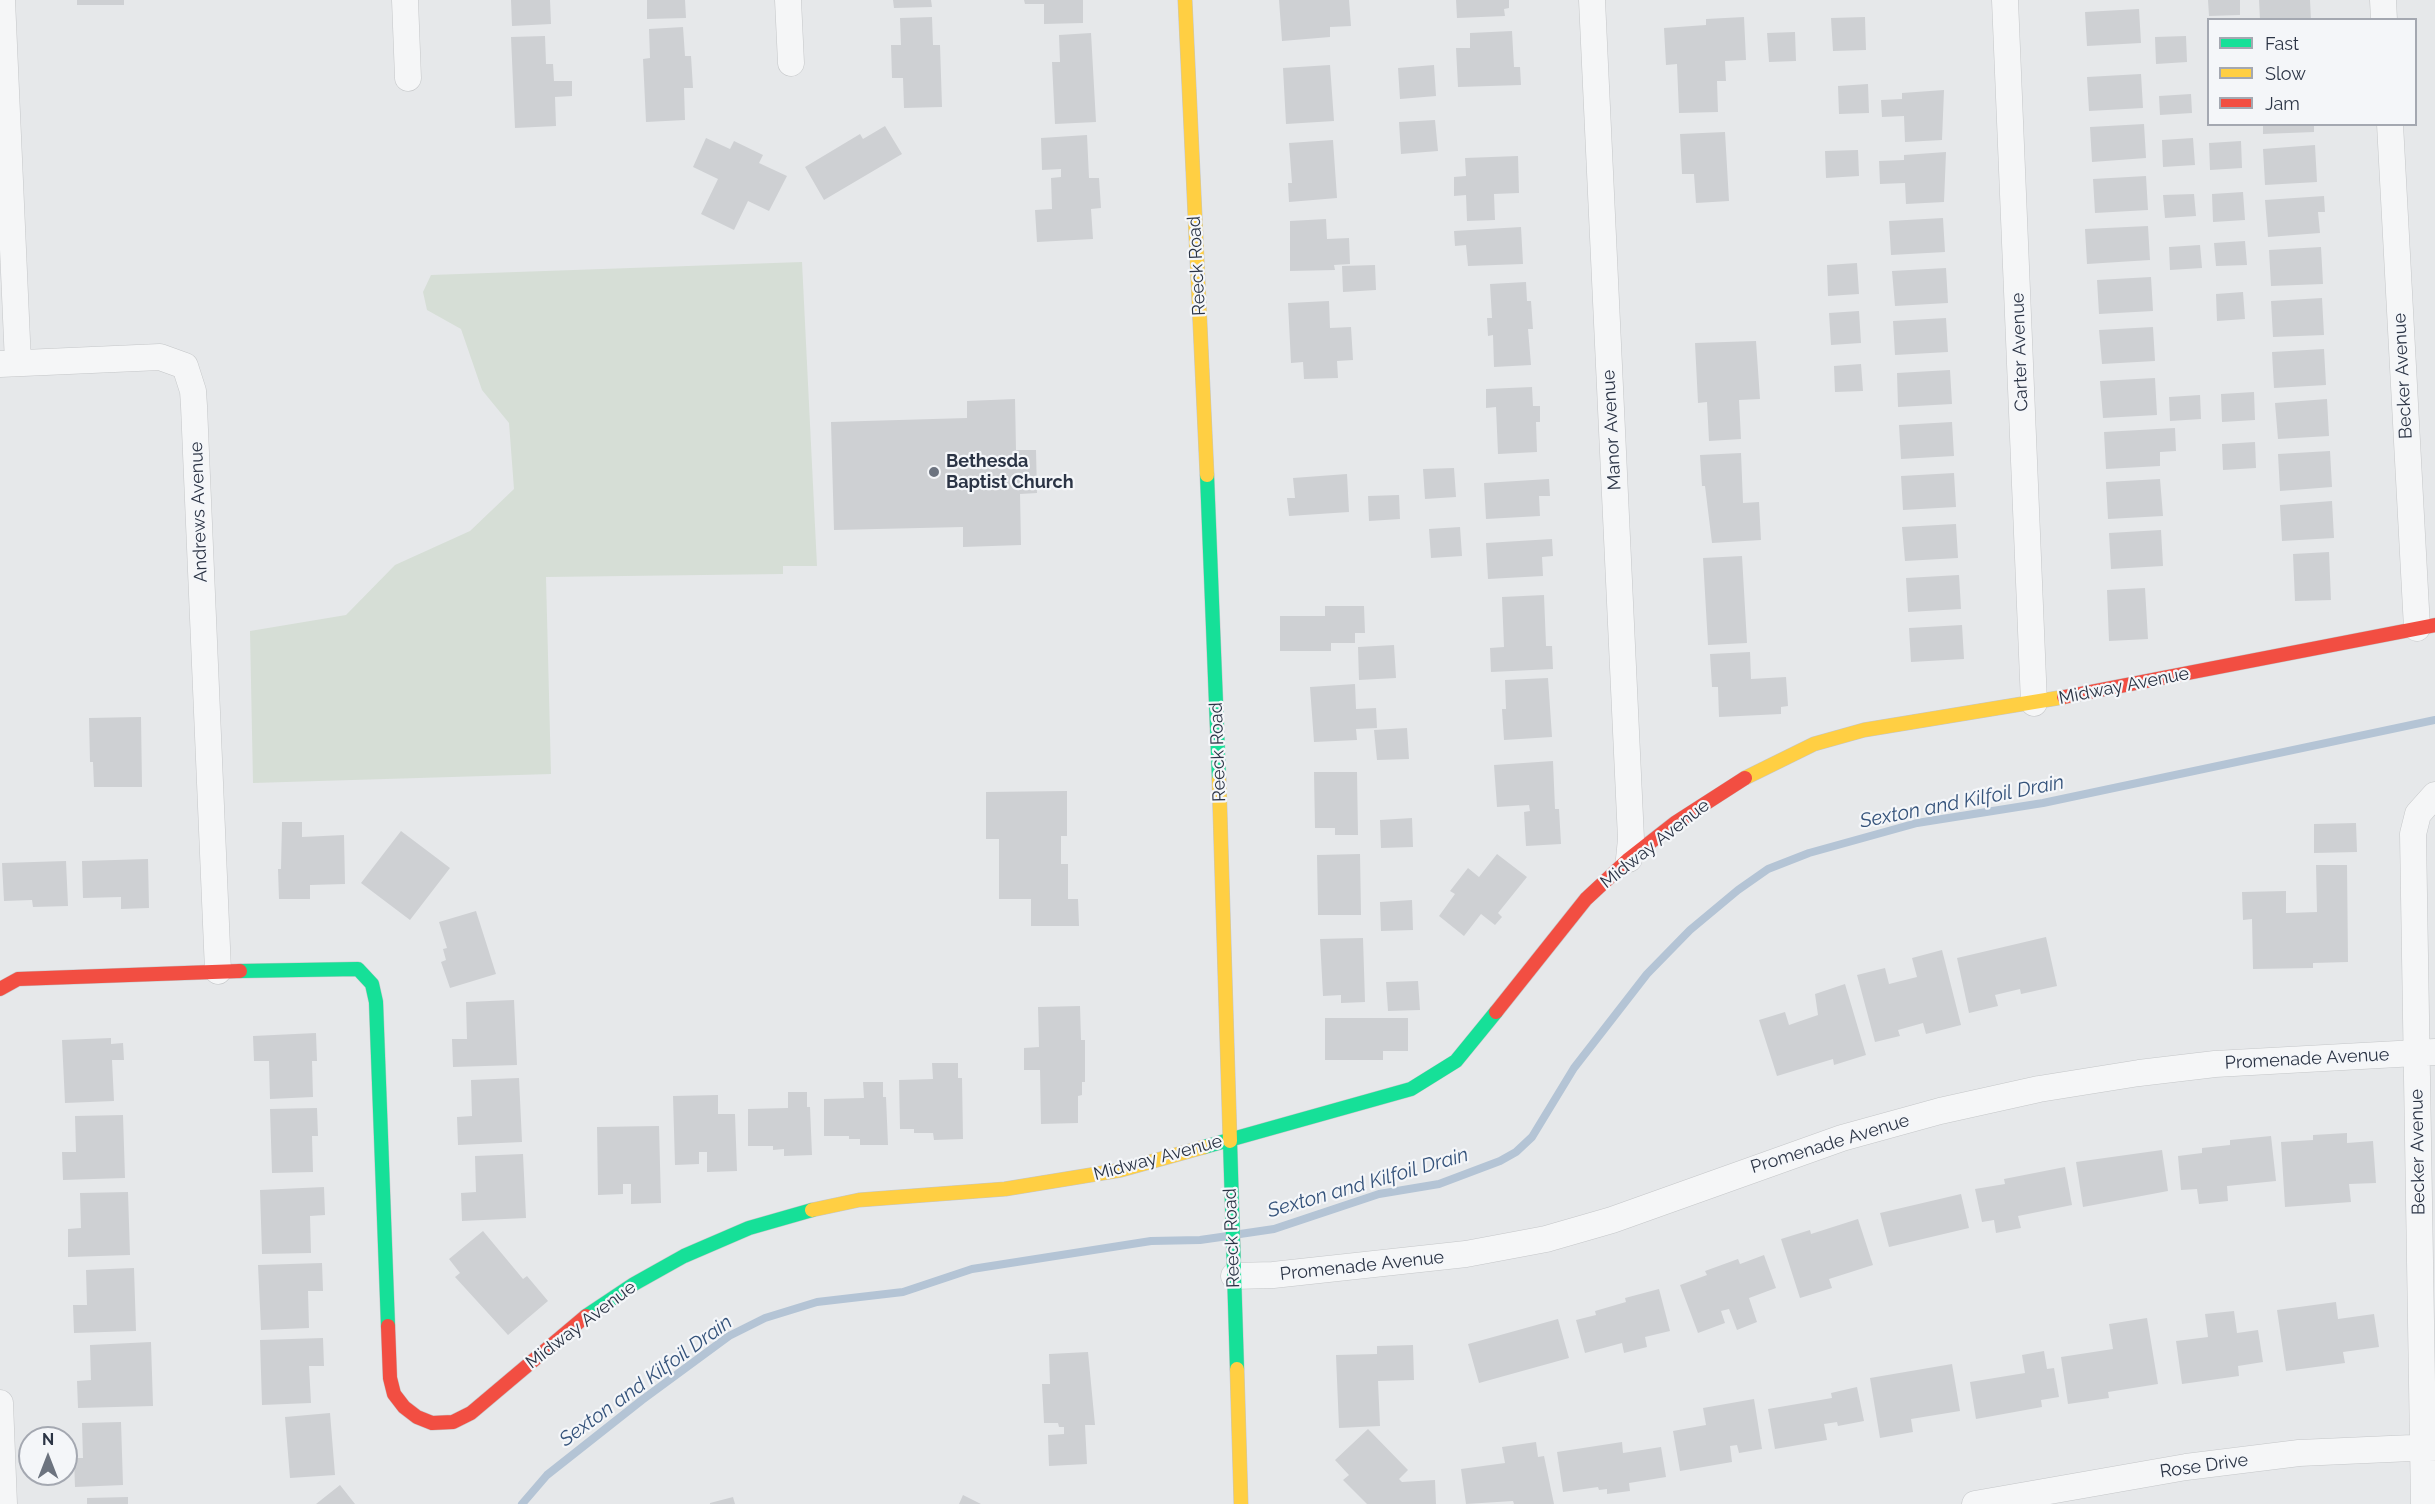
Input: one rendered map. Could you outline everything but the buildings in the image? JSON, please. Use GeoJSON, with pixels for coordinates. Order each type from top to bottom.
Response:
{"type":"FeatureCollection","features":[{"type":"Feature","properties":{"kind":"street","name":"Andrews Avenue"},"geometry":{"type":"LineString","coordinates":[[2,0],[9,364],[160,357],[185,366],[188,375],[194,406],[218,971]]}},
{"type":"Feature","properties":{"kind":"street"},"geometry":{"type":"LineString","coordinates":[[405,0],[408,78]]}},
{"type":"Feature","properties":{"kind":"street"},"geometry":{"type":"LineString","coordinates":[[788,0],[791,63]]}},
{"type":"Feature","properties":{"kind":"street","name":"Reeck Road"},"geometry":{"type":"LineString","coordinates":[[1185,0],[1216,680],[1228,1140],[1241,1504]]}},
{"type":"Feature","properties":{"kind":"street","name":"Manor Avenue"},"geometry":{"type":"LineString","coordinates":[[1592,0],[1631,839],[1629,859]]}},
{"type":"Feature","properties":{"kind":"street","name":"Carter Avenue"},"geometry":{"type":"LineString","coordinates":[[2005,0],[2034,703]]}},
{"type":"Feature","properties":{"kind":"street"},"geometry":{"type":"LineString","coordinates":[[2383,0],[2384,18]]}},
{"type":"Feature","properties":{"kind":"street","name":"Becker Avenue"},"geometry":{"type":"LineString","coordinates":[[2390,126],[2426,627]]}},
{"type":"Feature","properties":{"kind":"street","name":"Midway Avenue"},"geometry":{"type":"LineString","coordinates":[[218,971],[358,969],[372,984],[376,1002],[390,1378],[394,1394],[404,1407],[417,1417],[432,1423],[453,1422],[471,1413],[576,1324],[634,1284],[684,1256],[749,1228],[804,1212],[859,1200],[1005,1189],[1121,1170],[1411,1089],[1440,1073],[1470,1046],[1586,898],[1629,859],[1731,786],[1776,761],[1814,744],[1864,730],[2034,703],[2426,627]]}},
{"type":"Feature","properties":{"kind":"street","name":"Becker Avenue"},"geometry":{"type":"LineString","coordinates":[[2424,1504],[2429,1447],[2426,1053],[2413,834],[2418,814],[2430,800]]}},
{"type":"Feature","properties":{"kind":"street"},"geometry":{"type":"LineString","coordinates":[[0,989],[18,979],[218,971]]}},
{"type":"Feature","properties":{"kind":"street","name":"Promenade Avenue"},"geometry":{"type":"LineString","coordinates":[[1234,1269],[1273,1275],[1466,1254],[1546,1239],[1612,1220],[1842,1138],[1940,1111],[2039,1089],[2215,1064],[2426,1053]]}},
{"type":"Feature","properties":{"kind":"street"},"geometry":{"type":"LineString","coordinates":[[0,1403],[4,1504]]}},
{"type":"Feature","properties":{"kind":"street","name":"Rose Drive"},"geometry":{"type":"LineString","coordinates":[[1975,1504],[2197,1466],[2299,1453],[2429,1447]]}},
{"type":"Feature","properties":{"kind":"shaded area"},"geometry":{"type":"Polygon","coordinates":[[[802,262],[817,566],[783,566],[783,574],[546,577],[551,774],[253,783],[250,631],[346,615],[395,565],[470,531],[514,489],[509,423],[482,390],[461,329],[427,310],[423,292],[431,275],[802,262]]]}},
{"type":"Feature","properties":{"kind":"waterway","name":"Sexton and Kilfoil Drain"},"geometry":{"type":"LineString","coordinates":[[1240,1234],[1274,1229],[1379,1194],[1439,1184],[1500,1161],[1516,1152],[1532,1137],[1574,1068],[1647,974],[1690,930],[1738,890],[1768,869],[1809,853],[1917,823],[2043,803],[2435,720]]}},
{"type":"Feature","properties":{"kind":"waterway","name":"Sexton and Kilfoil Drain"},"geometry":{"type":"LineString","coordinates":[[522,1504],[547,1475],[642,1400],[729,1336],[765,1318],[817,1302],[903,1292],[972,1269],[1151,1241],[1200,1240],[1228,1236]]}},
{"type":"Feature","properties":{"kind":"traffic: fast"},"geometry":{"type":"LineString","coordinates":[[1207,475],[1219,779]]}},
{"type":"Feature","properties":{"kind":"traffic: fast"},"geometry":{"type":"LineString","coordinates":[[240,971],[358,969],[372,984],[376,1002],[388,1326]]}},
{"type":"Feature","properties":{"kind":"traffic: fast"},"geometry":{"type":"LineString","coordinates":[[1204,1147],[1411,1089],[1456,1061],[1496,1012]]}},
{"type":"Feature","properties":{"kind":"traffic: fast"},"geometry":{"type":"LineString","coordinates":[[1230,1141],[1237,1369]]}},
{"type":"Feature","properties":{"kind":"traffic: fast"},"geometry":{"type":"LineString","coordinates":[[586,1316],[634,1284],[684,1256],[749,1228],[812,1210]]}},
{"type":"Feature","properties":{"kind":"traffic: slow"},"geometry":{"type":"LineString","coordinates":[[1185,0],[1207,475]]}},
{"type":"Feature","properties":{"kind":"traffic: slow"},"geometry":{"type":"LineString","coordinates":[[1745,778],[1814,744],[1864,730],[2064,697]]}},
{"type":"Feature","properties":{"kind":"traffic: slow"},"geometry":{"type":"LineString","coordinates":[[1219,779],[1230,1141]]}},
{"type":"Feature","properties":{"kind":"traffic: slow"},"geometry":{"type":"LineString","coordinates":[[812,1210],[859,1200],[1005,1189],[1121,1170],[1204,1147]]}},
{"type":"Feature","properties":{"kind":"traffic: slow"},"geometry":{"type":"LineString","coordinates":[[1237,1369],[1241,1504]]}},
{"type":"Feature","properties":{"kind":"traffic: jam"},"geometry":{"type":"LineString","coordinates":[[2064,697],[2435,625]]}},
{"type":"Feature","properties":{"kind":"traffic: jam"},"geometry":{"type":"LineString","coordinates":[[1496,1012],[1586,899],[1629,859],[1675,823],[1745,778]]}},
{"type":"Feature","properties":{"kind":"traffic: jam"},"geometry":{"type":"LineString","coordinates":[[0,989],[18,979],[240,971]]}},
{"type":"Feature","properties":{"kind":"traffic: jam"},"geometry":{"type":"LineString","coordinates":[[388,1326],[390,1378],[394,1394],[404,1407],[417,1417],[432,1423],[453,1422],[471,1413],[586,1316]]}},
{"type":"Feature","properties":{"kind":"place","name":"Bethesda Baptist Church"},"geometry":{"type":"Point","coordinates":[934,472]}}]}
